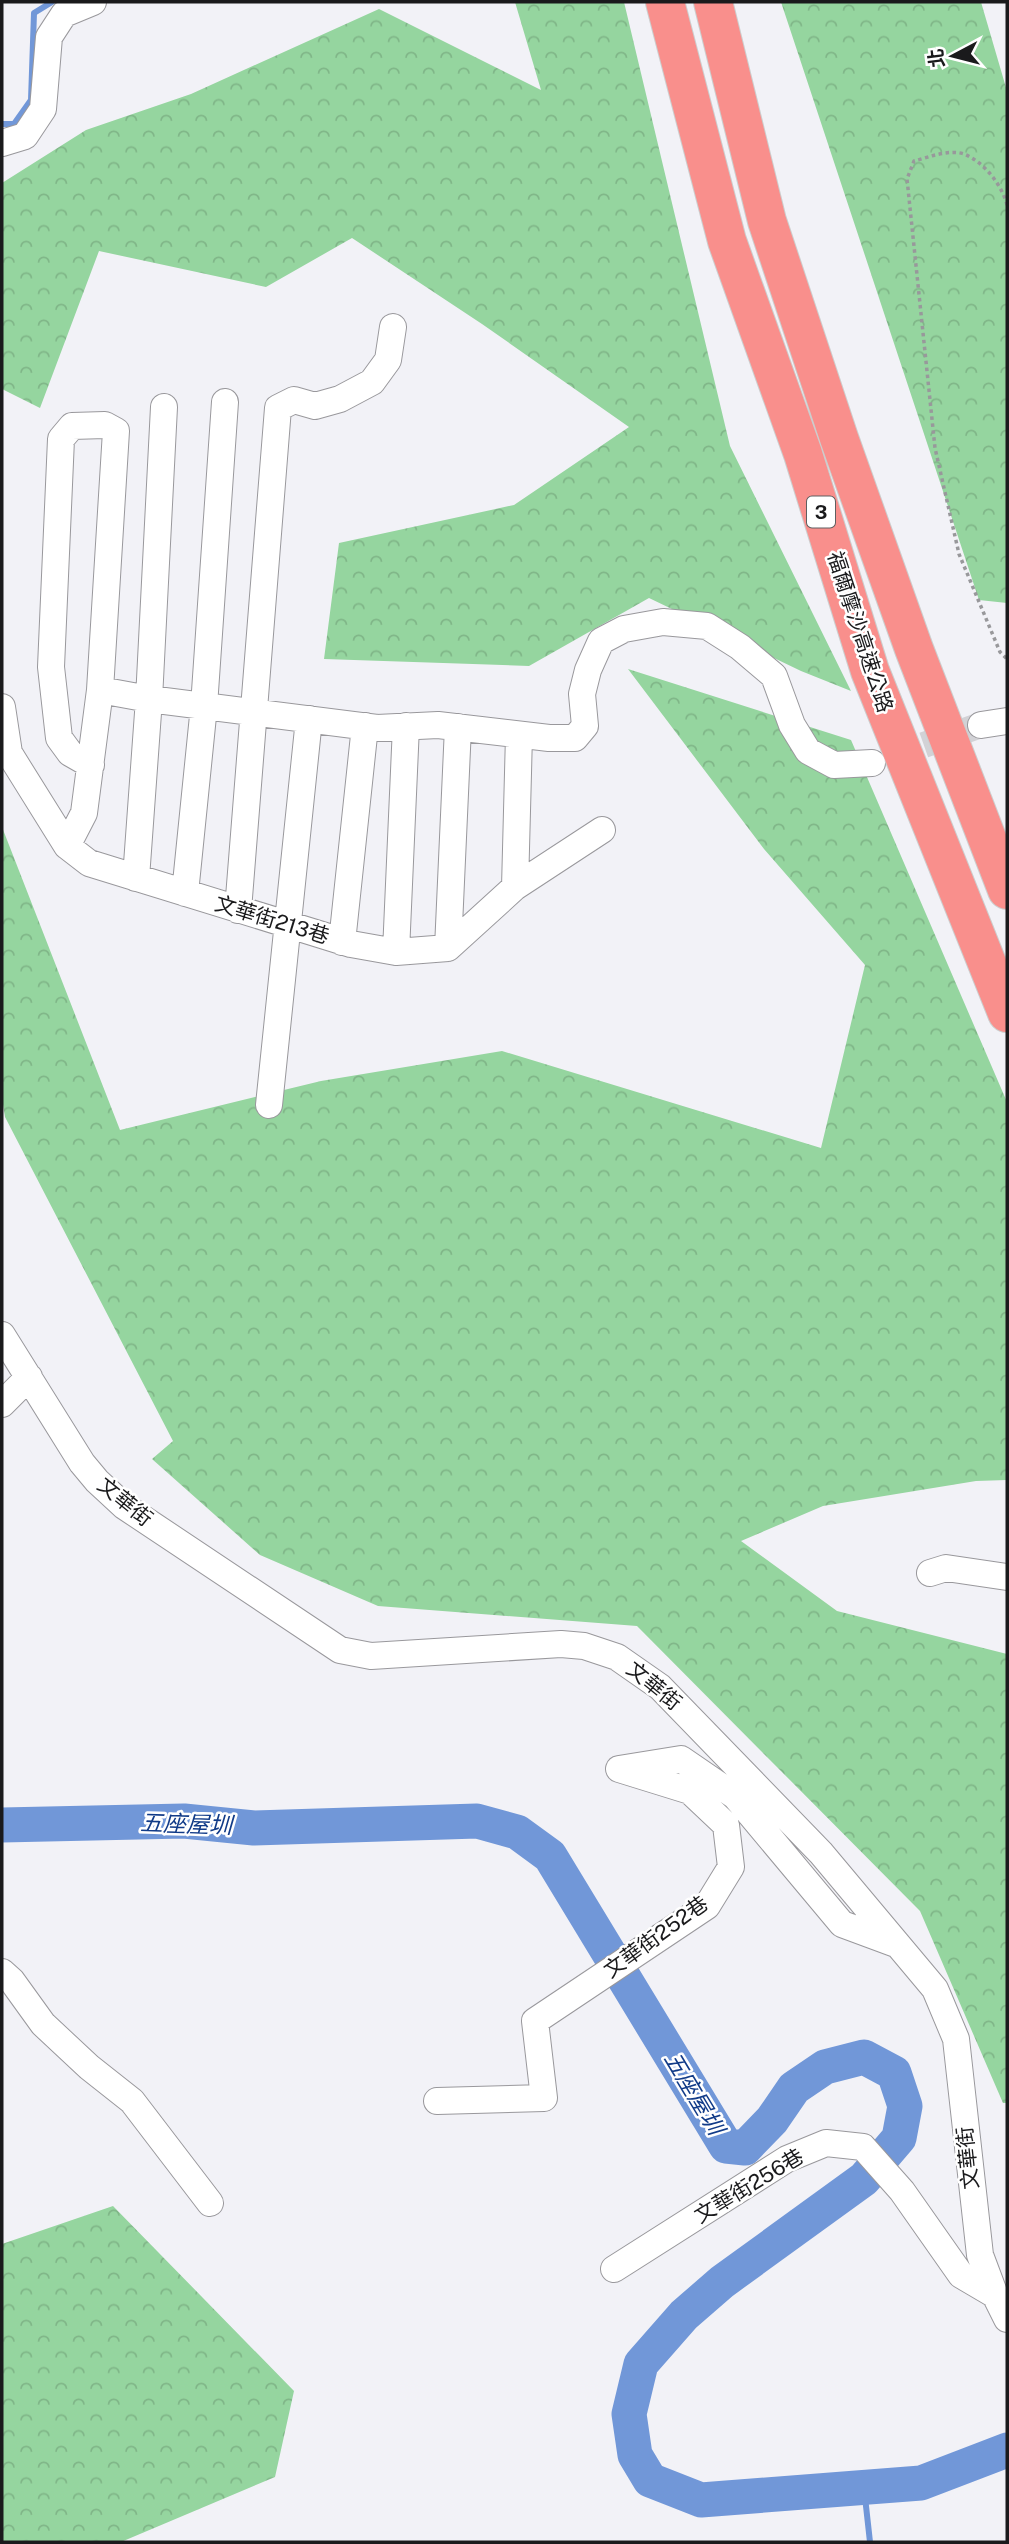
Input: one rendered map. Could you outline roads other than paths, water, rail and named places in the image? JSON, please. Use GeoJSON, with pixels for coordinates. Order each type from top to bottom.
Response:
{"type":"FeatureCollection","features":[{"type":"Feature","properties":{"kind":"highway","name":"福爾摩沙高速公路"},"geometry":{"type":"LineString","coordinates":[[665,2],[727,241],[803,454],[870,671],[1007,1013]]}},
{"type":"Feature","properties":{"kind":"highway","name":"福爾摩沙高速公路"},"geometry":{"type":"LineString","coordinates":[[713,2],[767,221],[839,438],[914,649],[1007,890]]}},
{"type":"Feature","properties":{"kind":"street"},"geometry":{"type":"LineString","coordinates":[[2,143],[25,136],[43,109],[49,37],[64,14],[93,2]]}},
{"type":"Feature","properties":{"kind":"street"},"geometry":{"type":"LineString","coordinates":[[237,910],[278,408],[294,400],[315,406],[340,399],[372,382],[388,360],[393,327]]}},
{"type":"Feature","properties":{"kind":"street"},"geometry":{"type":"LineString","coordinates":[[185,893],[204,706],[225,402]]}},
{"type":"Feature","properties":{"kind":"street"},"geometry":{"type":"LineString","coordinates":[[136,878],[149,699],[164,407]]}},
{"type":"Feature","properties":{"kind":"street"},"geometry":{"type":"LineString","coordinates":[[67,846],[85,813],[91,765],[100,690],[116,431],[105,425],[72,426],[61,439],[51,667],[59,738],[70,753],[91,765]]}},
{"type":"Feature","properties":{"kind":"street"},"geometry":{"type":"LineString","coordinates":[[100,690],[149,699],[365,726],[438,725],[575,738],[585,726],[582,695],[588,670],[601,640],[624,629],[663,622],[707,626],[740,647],[774,676],[792,725],[808,751],[834,765],[872,764]]}},
{"type":"Feature","properties":{"kind":"street","name":"文華街213巷"},"geometry":{"type":"LineString","coordinates":[[2,707],[9,753],[67,846],[89,863],[342,942],[396,952],[448,948]]}},
{"type":"Feature","properties":{"kind":"street"},"geometry":{"type":"LineString","coordinates":[[269,1105],[309,719]]}},
{"type":"Feature","properties":{"kind":"street"},"geometry":{"type":"LineString","coordinates":[[342,942],[365,726]]}},
{"type":"Feature","properties":{"kind":"street"},"geometry":{"type":"LineString","coordinates":[[396,952],[406,726]]}},
{"type":"Feature","properties":{"kind":"street"},"geometry":{"type":"LineString","coordinates":[[448,948],[458,727]]}},
{"type":"Feature","properties":{"kind":"street"},"geometry":{"type":"LineString","coordinates":[[515,887],[519,734]]}},
{"type":"Feature","properties":{"kind":"street"},"geometry":{"type":"LineString","coordinates":[[448,948],[515,887],[602,830]]}},
{"type":"Feature","properties":{"kind":"street","name":"文華街"},"geometry":{"type":"LineString","coordinates":[[2,1335],[82,1463],[97,1481],[124,1506],[341,1650],[379,1656],[561,1644],[584,1646],[617,1657],[672,1698],[821,1853],[935,1989],[956,2039],[980,2255],[996,2282],[1007,2319]]}},
{"type":"Feature","properties":{"kind":"street"},"geometry":{"type":"LineString","coordinates":[[2,1404],[29,1377]]}},
{"type":"Feature","properties":{"kind":"street"},"geometry":{"type":"LineString","coordinates":[[930,1573],[946,1568],[1007,1577]]}},
{"type":"Feature","properties":{"kind":"street","name":"文華街252巷"},"geometry":{"type":"LineString","coordinates":[[437,2101],[544,2098],[535,2021],[707,1906],[731,1867],[726,1825],[690,1791],[619,1769],[681,1759],[735,1796],[842,1924],[898,1945]]}},
{"type":"Feature","properties":{"kind":"street"},"geometry":{"type":"LineString","coordinates":[[2,1972],[12,1981],[43,2024],[89,2067],[132,2101],[210,2203]]}},
{"type":"Feature","properties":{"kind":"street","name":"文華街256巷"},"geometry":{"type":"LineString","coordinates":[[614,2269],[787,2159],[826,2143],[863,2147],[902,2191],[961,2275],[996,2282]]}},
{"type":"Feature","properties":{"kind":"waterway"},"geometry":{"type":"LineString","coordinates":[[2,124],[14,124],[31,100],[34,13],[52,2]]}},
{"type":"Feature","properties":{"kind":"waterway","name":"五座屋圳"},"geometry":{"type":"LineString","coordinates":[[2,1825],[184,1821],[254,1828],[477,1821],[517,1832],[550,1856],[726,2146],[745,2148],[772,2120],[794,2088],[825,2067],[864,2057],[894,2073],[905,2106],[899,2138],[864,2179],[722,2282],[684,2315],[641,2364],[629,2414],[635,2455],[650,2480],[701,2500],[921,2483],[1007,2450]]}},
{"type":"Feature","properties":{"kind":"waterway"},"geometry":{"type":"LineString","coordinates":[[864,2488],[870,2542]]}},
{"type":"Feature","properties":{"kind":"tunnel"},"geometry":{"type":"LineString","coordinates":[[887,758],[981,725]]}}]}
